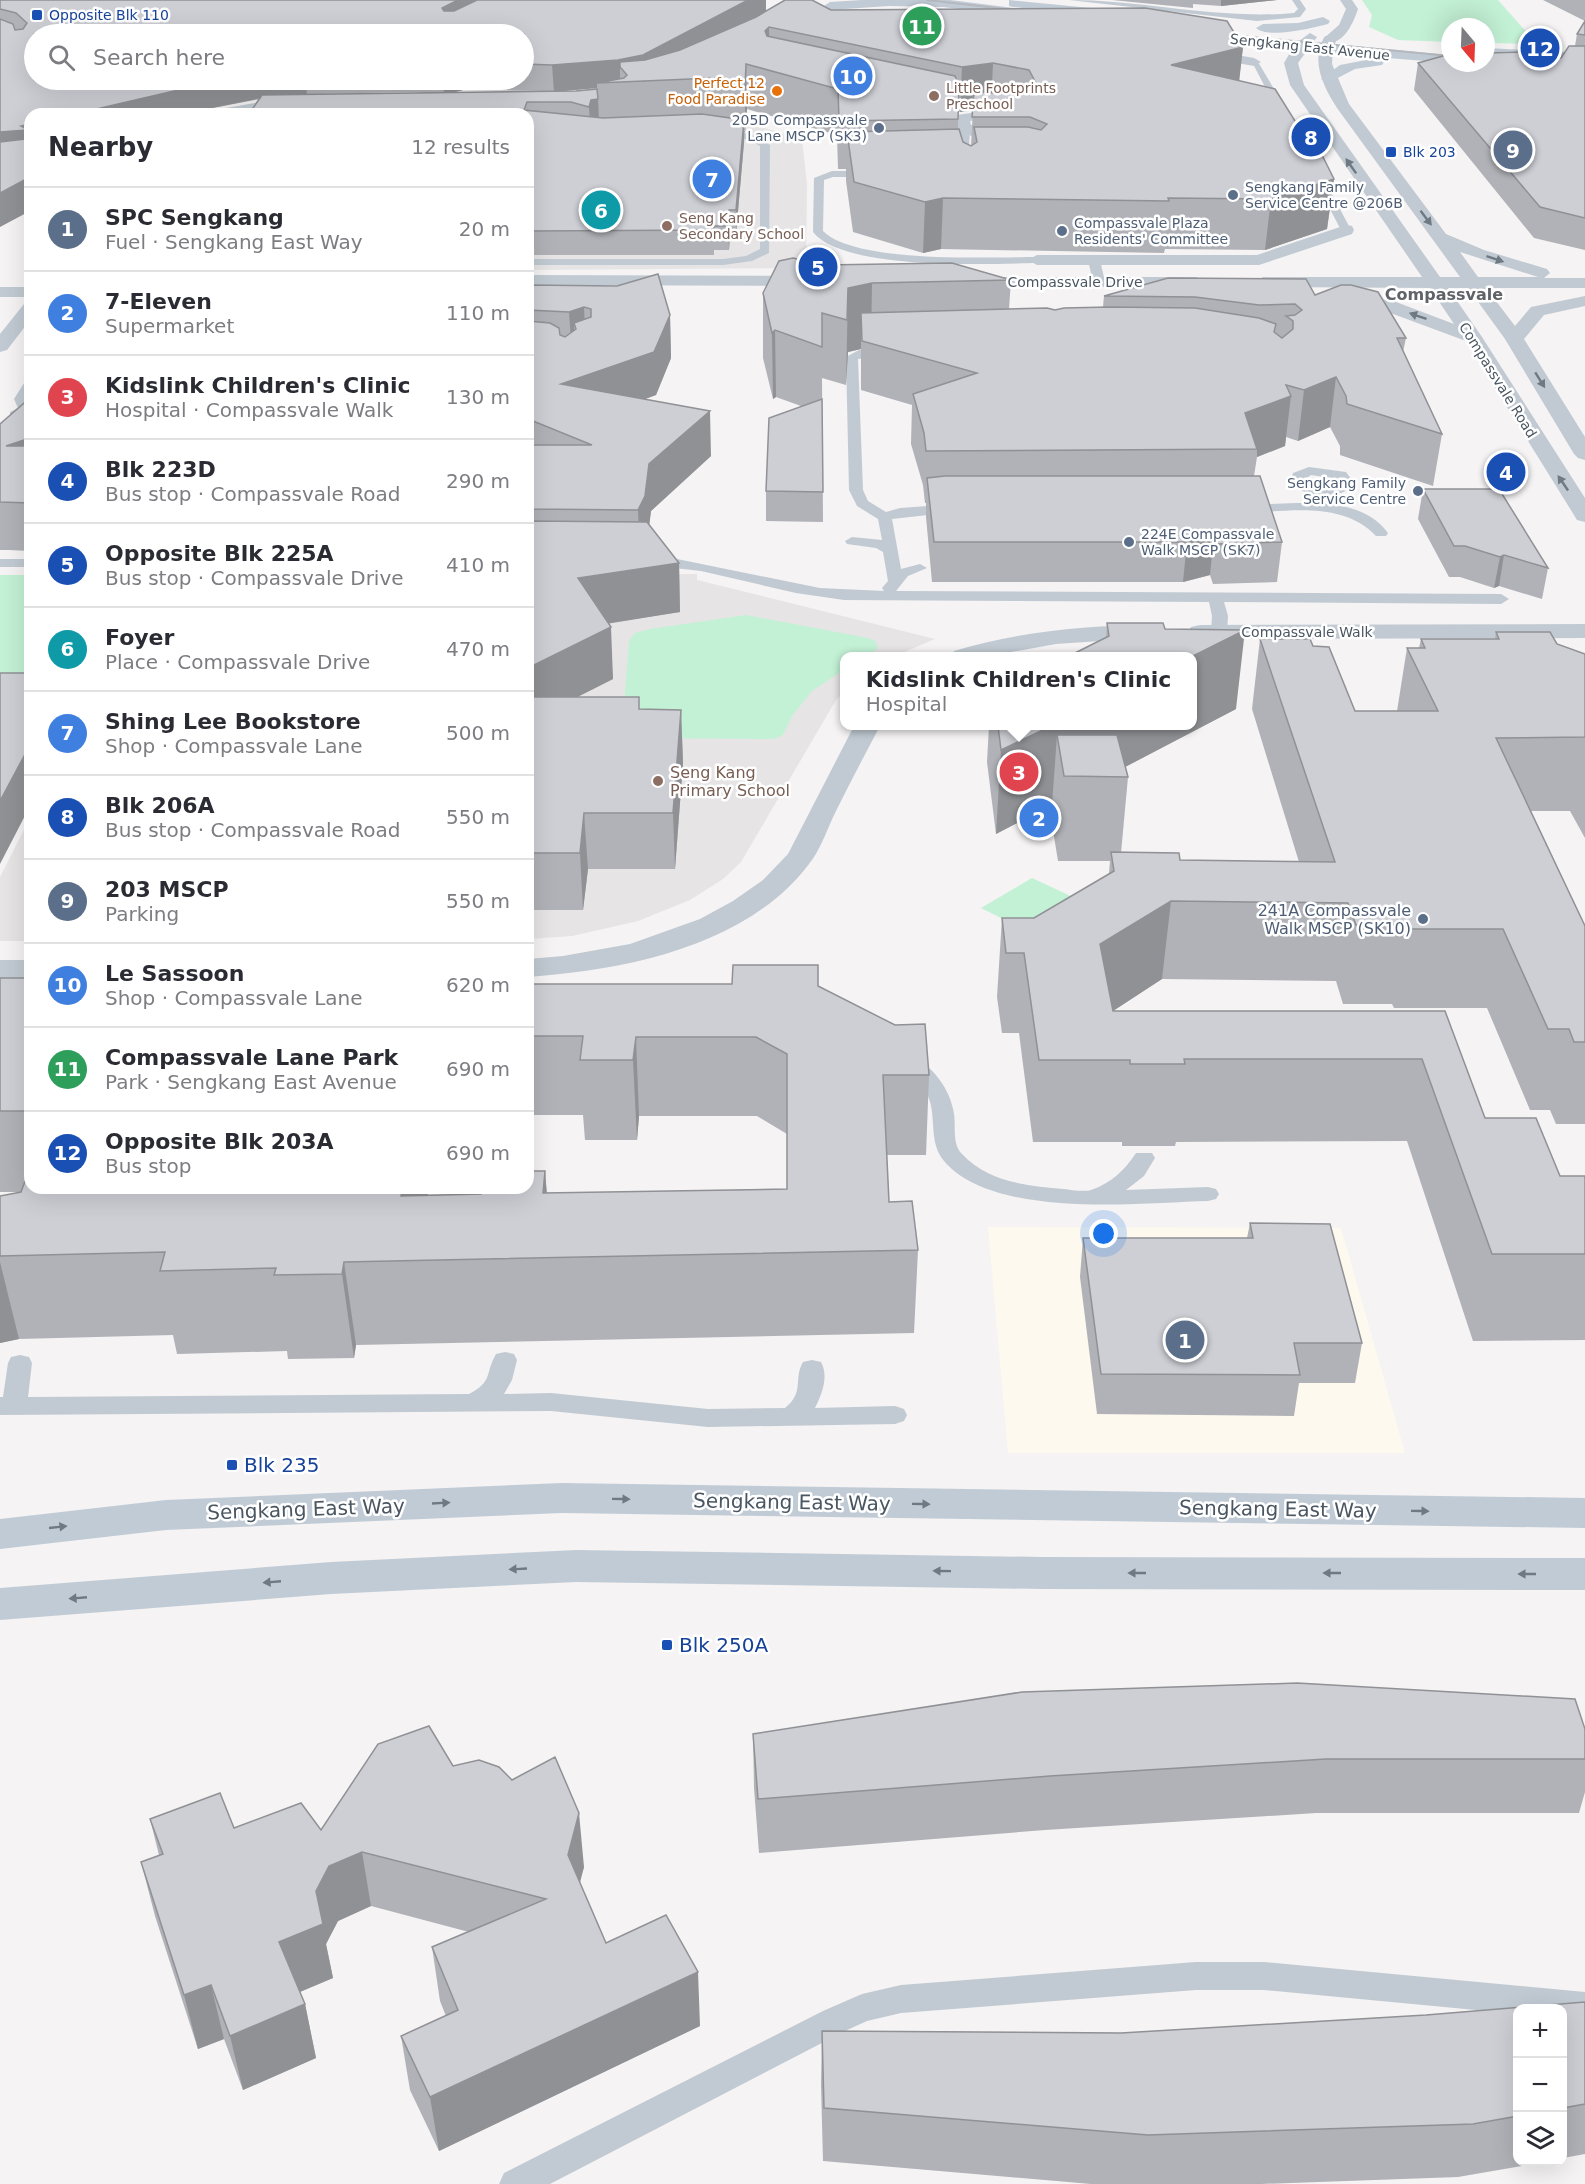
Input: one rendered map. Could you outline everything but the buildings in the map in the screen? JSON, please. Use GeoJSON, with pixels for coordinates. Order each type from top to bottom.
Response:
{"type":"FeatureCollection","features":[{"type":"Feature","properties":{"kind":"main road"},"geometry":{"type":"LineString","coordinates":[[921,0],[1119,25]]}},
{"type":"Feature","properties":{"kind":"main road","name":"Sengkang East Avenue"},"geometry":{"type":"LineString","coordinates":[[991,0],[1219,27],[1305,42]]}},
{"type":"Feature","properties":{"kind":"main road"},"geometry":{"type":"LineString","coordinates":[[826,7],[889,2],[950,4]]}},
{"type":"Feature","properties":{"kind":"main road"},"geometry":{"type":"LineString","coordinates":[[1219,27],[1276,28],[1323,21]]}},
{"type":"Feature","properties":{"kind":"main road"},"geometry":{"type":"LineString","coordinates":[[1345,27],[1363,36],[1395,45]]}},
{"type":"Feature","properties":{"kind":"main road","name":"Sengkang East Avenue"},"geometry":{"type":"LineString","coordinates":[[1176,32],[1441,55]]}},
{"type":"Feature","properties":{"kind":"main road"},"geometry":{"type":"LineString","coordinates":[[1199,35],[1254,48],[1291,63]]}},
{"type":"Feature","properties":{"kind":"main road","name":"Sengkang East Avenue"},"geometry":{"type":"LineString","coordinates":[[1327,44],[1395,45],[1441,55]]}},
{"type":"Feature","properties":{"kind":"main road"},"geometry":{"type":"LineString","coordinates":[[1495,52],[1585,57]]}},
{"type":"Feature","properties":{"kind":"main road"},"geometry":{"type":"LineString","coordinates":[[1328,79],[1336,71],[1357,63],[1441,56]]}},
{"type":"Feature","properties":{"kind":"main road"},"geometry":{"type":"LineString","coordinates":[[1495,62],[1585,67]]}},
{"type":"Feature","properties":{"kind":"main road","name":"Sengkang East Way"},"geometry":{"type":"LineString","coordinates":[[0,1534],[166,1515],[562,1498],[1585,1513]]}},
{"type":"Feature","properties":{"kind":"main road"},"geometry":{"type":"LineString","coordinates":[[0,1604],[331,1578],[576,1566],[1042,1573],[1585,1574]]}},
{"type":"Feature","properties":{"kind":"street"},"geometry":{"type":"LineString","coordinates":[[1327,44],[1345,27],[1352,9],[1346,0]]}},
{"type":"Feature","properties":{"kind":"street"},"geometry":{"type":"LineString","coordinates":[[1291,63],[1323,21],[1329,8]]}},
{"type":"Feature","properties":{"kind":"street","name":"Compassvale Road"},"geometry":{"type":"LineString","coordinates":[[1327,44],[1324,63],[1328,79],[1342,105],[1514,338],[1585,453]]}},
{"type":"Feature","properties":{"kind":"street"},"geometry":{"type":"LineString","coordinates":[[1186,50],[1254,62]]}},
{"type":"Feature","properties":{"kind":"street","name":"Compassvale Road"},"geometry":{"type":"LineString","coordinates":[[1291,63],[1297,85],[1316,116],[1473,337],[1585,515]]}},
{"type":"Feature","properties":{"kind":"street"},"geometry":{"type":"LineString","coordinates":[[286,108],[298,105]]}},
{"type":"Feature","properties":{"kind":"street"},"geometry":{"type":"LineString","coordinates":[[945,132],[961,123]]}},
{"type":"Feature","properties":{"kind":"street"},"geometry":{"type":"LineString","coordinates":[[1037,260],[1259,260],[1346,230]]}},
{"type":"Feature","properties":{"kind":"street"},"geometry":{"type":"LineString","coordinates":[[1441,238],[1519,267],[1585,282]]}},
{"type":"Feature","properties":{"kind":"street"},"geometry":{"type":"LineString","coordinates":[[1411,251],[1364,272],[1309,282],[1248,288],[1325,293],[1585,282]]}},
{"type":"Feature","properties":{"kind":"street"},"geometry":{"type":"LineString","coordinates":[[0,280],[24,289]]}},
{"type":"Feature","properties":{"kind":"street"},"geometry":{"type":"LineString","coordinates":[[534,280],[827,287],[534,292]]}},
{"type":"Feature","properties":{"kind":"street","name":"Compassvale Drive"},"geometry":{"type":"LineString","coordinates":[[1099,282],[1207,288],[951,287],[1099,282]]}},
{"type":"Feature","properties":{"kind":"street"},"geometry":{"type":"LineString","coordinates":[[1309,282],[1439,288]]}},
{"type":"Feature","properties":{"kind":"street"},"geometry":{"type":"LineString","coordinates":[[1478,288],[1585,294]]}},
{"type":"Feature","properties":{"kind":"street"},"geometry":{"type":"LineString","coordinates":[[0,292],[24,290]]}},
{"type":"Feature","properties":{"kind":"street"},"geometry":{"type":"LineString","coordinates":[[1325,293],[1390,306],[1473,337]]}},
{"type":"Feature","properties":{"kind":"street"},"geometry":{"type":"LineString","coordinates":[[0,317],[24,294]]}},
{"type":"Feature","properties":{"kind":"street"},"geometry":{"type":"LineString","coordinates":[[0,346],[24,298]]}},
{"type":"Feature","properties":{"kind":"street"},"geometry":{"type":"LineString","coordinates":[[1514,338],[1538,311],[1585,301]]}},
{"type":"Feature","properties":{"kind":"street","name":"Compassvale Walk"},"geometry":{"type":"LineString","coordinates":[[977,652],[1000,644],[1093,632],[1584,631]]}},
{"type":"Feature","properties":{"kind":"street"},"geometry":{"type":"LineString","coordinates":[[534,967],[614,957],[663,945],[710,926],[760,896],[799,859],[865,730]]}},
{"type":"Feature","properties":{"kind":"street"},"geometry":{"type":"LineString","coordinates":[[0,969],[24,969]]}},
{"type":"Feature","properties":{"kind":"lane"},"geometry":{"type":"LineString","coordinates":[[1073,0],[1257,19],[1297,15],[1302,9],[1296,0]]}},
{"type":"Feature","properties":{"kind":"lane"},"geometry":{"type":"LineString","coordinates":[[1254,62],[1292,128]]}},
{"type":"Feature","properties":{"kind":"lane"},"geometry":{"type":"LineString","coordinates":[[221,108],[225,106],[224,102]]}},
{"type":"Feature","properties":{"kind":"lane"},"geometry":{"type":"LineString","coordinates":[[249,108],[298,105]]}},
{"type":"Feature","properties":{"kind":"lane"},"geometry":{"type":"LineString","coordinates":[[952,174],[967,173],[961,123]]}},
{"type":"Feature","properties":{"kind":"lane"},"geometry":{"type":"LineString","coordinates":[[534,262],[723,262],[748,259],[765,251],[765,145],[738,133],[705,128]]}},
{"type":"Feature","properties":{"kind":"lane"},"geometry":{"type":"LineString","coordinates":[[1311,165],[1346,230]]}},
{"type":"Feature","properties":{"kind":"lane"},"geometry":{"type":"LineString","coordinates":[[881,174],[820,177],[818,232],[829,239],[908,259],[1037,260]]}},
{"type":"Feature","properties":{"kind":"lane"},"geometry":{"type":"LineString","coordinates":[[1094,260],[1099,282]]}},
{"type":"Feature","properties":{"kind":"lane"},"geometry":{"type":"LineString","coordinates":[[906,353],[847,354],[856,490],[862,503],[885,517],[910,511],[971,508]]}},
{"type":"Feature","properties":{"kind":"lane"},"geometry":{"type":"LineString","coordinates":[[24,393],[20,399],[24,407]]}},
{"type":"Feature","properties":{"kind":"lane"},"geometry":{"type":"LineString","coordinates":[[2,420],[24,410]]}},
{"type":"Feature","properties":{"kind":"lane"},"geometry":{"type":"LineString","coordinates":[[15,415],[24,414]]}},
{"type":"Feature","properties":{"kind":"lane"},"geometry":{"type":"LineString","coordinates":[[1261,509],[1277,507],[1293,499],[1297,495],[1298,476],[1302,473],[1318,471],[1341,475],[1348,481],[1353,493],[1346,502],[1323,508]]}},
{"type":"Feature","properties":{"kind":"lane"},"geometry":{"type":"LineString","coordinates":[[1226,509],[1323,508],[1357,514],[1376,526],[1381,533]]}},
{"type":"Feature","properties":{"kind":"lane"},"geometry":{"type":"LineString","coordinates":[[885,517],[896,584]]}},
{"type":"Feature","properties":{"kind":"lane"},"geometry":{"type":"LineString","coordinates":[[852,542],[880,544],[890,550]]}},
{"type":"Feature","properties":{"kind":"lane"},"geometry":{"type":"LineString","coordinates":[[634,562],[690,565],[798,590],[869,595],[1110,589],[1215,596],[1502,599]]}},
{"type":"Feature","properties":{"kind":"lane"},"geometry":{"type":"LineString","coordinates":[[0,563],[24,563]]}},
{"type":"Feature","properties":{"kind":"lane"},"geometry":{"type":"LineString","coordinates":[[869,595],[886,591],[896,584],[903,573],[920,568]]}},
{"type":"Feature","properties":{"kind":"lane"},"geometry":{"type":"LineString","coordinates":[[1431,599],[1441,595],[1449,586]]}},
{"type":"Feature","properties":{"kind":"lane"},"geometry":{"type":"LineString","coordinates":[[1215,596],[1220,616],[1219,632]]}},
{"type":"Feature","properties":{"kind":"lane"},"geometry":{"type":"LineString","coordinates":[[892,1052],[931,1081],[942,1100],[944,1138],[951,1156],[965,1170],[993,1184],[1025,1193],[1091,1196],[1208,1194]]}},
{"type":"Feature","properties":{"kind":"lane"},"geometry":{"type":"LineString","coordinates":[[1091,1196],[1116,1187],[1131,1177],[1144,1158]]}},
{"type":"Feature","properties":{"kind":"lane"},"geometry":{"type":"LineString","coordinates":[[475,1401],[498,1387],[504,1375],[505,1360]]}},
{"type":"Feature","properties":{"kind":"lane"},"geometry":{"type":"LineString","coordinates":[[20,1363],[8,1405],[475,1401],[551,1402],[708,1418],[895,1414]]}},
{"type":"Feature","properties":{"kind":"lane"},"geometry":{"type":"LineString","coordinates":[[788,1418],[808,1401],[813,1386],[812,1368]]}},
{"type":"Feature","properties":{"kind":"lane"},"geometry":{"type":"LineString","coordinates":[[516,2184],[834,2021],[862,2008],[901,1999],[1196,1976],[1264,1976],[1585,2006]]}},
{"type":"Feature","properties":{"kind":"shaded area","name":"Seng Kang Secondary School"},"geometry":{"type":"Polygon","coordinates":[[[672,101],[802,139],[807,184],[806,268],[534,270],[534,115],[672,101]]]}},
{"type":"Feature","properties":{"kind":"shaded area","name":"Seng Kang Primary School"},"geometry":{"type":"Polygon","coordinates":[[[534,574],[697,574],[697,580],[935,639],[904,652],[840,652],[840,696],[741,862],[723,879],[690,900],[638,921],[572,936],[534,939],[534,574]]]}},
{"type":"Feature","properties":{"kind":"shaded area"},"geometry":{"type":"Polygon","coordinates":[[[24,830],[24,941],[0,941],[0,877],[24,830]]]}},
{"type":"Feature","properties":{"kind":"shaded area"},"geometry":{"type":"Polygon","coordinates":[[[988,1227],[1341,1228],[1405,1453],[1008,1453],[988,1227]]]}},
{"type":"Feature","properties":{"kind":"green space"},"geometry":{"type":"Polygon","coordinates":[[[1362,0],[1498,0],[1537,44],[1495,43],[1495,18],[1441,18],[1441,42],[1398,40],[1369,27],[1372,15],[1362,0]]]}},
{"type":"Feature","properties":{"kind":"green space"},"geometry":{"type":"Polygon","coordinates":[[[0,575],[24,575],[24,711],[0,711],[0,575]]]}},
{"type":"Feature","properties":{"kind":"green space"},"geometry":{"type":"Polygon","coordinates":[[[746,615],[868,638],[875,641],[878,648],[874,652],[840,652],[840,672],[812,691],[792,716],[783,735],[774,739],[641,738],[622,729],[629,641],[635,633],[746,615]]]}},
{"type":"Feature","properties":{"kind":"green space"},"geometry":{"type":"Polygon","coordinates":[[[1032,878],[1077,899],[1025,930],[981,908],[1032,878]]]}},
{"type":"Feature","properties":{"kind":"railway"},"geometry":{"type":"LineString","coordinates":[[927,0],[1023,11]]}},
{"type":"Feature","properties":{"kind":"railway"},"geometry":{"type":"LineString","coordinates":[[1220,34],[1441,55]]}},
{"type":"Feature","properties":{"kind":"place","name":"Opposite Blk 110"},"geometry":{"type":"Point","coordinates":[37,15]}},
{"type":"Feature","properties":{"kind":"place","name":"Compassvale Lane Park"},"geometry":{"type":"Point","coordinates":[922,26]}},
{"type":"Feature","properties":{"kind":"place","name":"Opposite Blk 203A"},"geometry":{"type":"Point","coordinates":[1540,48]}},
{"type":"Feature","properties":{"kind":"place","name":"Le Sassoon"},"geometry":{"type":"Point","coordinates":[853,76]}},
{"type":"Feature","properties":{"kind":"place","name":"Perfect 12 Food Paradise"},"geometry":{"type":"Point","coordinates":[777,91]}},
{"type":"Feature","properties":{"kind":"place","name":"Little Footprints Preschool"},"geometry":{"type":"Point","coordinates":[934,96]}},
{"type":"Feature","properties":{"kind":"place","name":"205D Compassvale Lane MSCP (SK3)"},"geometry":{"type":"Point","coordinates":[879,128]}},
{"type":"Feature","properties":{"kind":"place","name":"Blk 206A"},"geometry":{"type":"Point","coordinates":[1311,137]}},
{"type":"Feature","properties":{"kind":"place","name":"203 MSCP"},"geometry":{"type":"Point","coordinates":[1513,150]}},
{"type":"Feature","properties":{"kind":"place","name":"Blk 203"},"geometry":{"type":"Point","coordinates":[1391,152]}},
{"type":"Feature","properties":{"kind":"place","name":"Shing Lee Bookstore"},"geometry":{"type":"Point","coordinates":[712,179]}},
{"type":"Feature","properties":{"kind":"place","name":"Sengkang Family Service Centre @206B"},"geometry":{"type":"Point","coordinates":[1233,195]}},
{"type":"Feature","properties":{"kind":"place","name":"Foyer"},"geometry":{"type":"Point","coordinates":[601,210]}},
{"type":"Feature","properties":{"kind":"place","name":"Seng Kang Secondary School"},"geometry":{"type":"Point","coordinates":[667,226]}},
{"type":"Feature","properties":{"kind":"place","name":"Compassvale Plaza Residents' Committee"},"geometry":{"type":"Point","coordinates":[1062,231]}},
{"type":"Feature","properties":{"kind":"place","name":"Opposite Blk 225A"},"geometry":{"type":"Point","coordinates":[818,267]}},
{"type":"Feature","properties":{"kind":"place","name":"Blk 223D"},"geometry":{"type":"Point","coordinates":[1506,472]}},
{"type":"Feature","properties":{"kind":"place","name":"Sengkang Family Service Centre"},"geometry":{"type":"Point","coordinates":[1418,491]}},
{"type":"Feature","properties":{"kind":"place","name":"224E Compassvale Walk MSCP (SK7)"},"geometry":{"type":"Point","coordinates":[1129,542]}},
{"type":"Feature","properties":{"kind":"place","name":"Kidslink Children's Clinic"},"geometry":{"type":"Point","coordinates":[1019,772]}},
{"type":"Feature","properties":{"kind":"place","name":"Seng Kang Primary School"},"geometry":{"type":"Point","coordinates":[658,781]}},
{"type":"Feature","properties":{"kind":"place","name":"7-Eleven"},"geometry":{"type":"Point","coordinates":[1039,818]}},
{"type":"Feature","properties":{"kind":"place","name":"241A Compassvale Walk MSCP (SK10)"},"geometry":{"type":"Point","coordinates":[1423,919]}},
{"type":"Feature","properties":{"kind":"place","name":"SPC Sengkang"},"geometry":{"type":"Point","coordinates":[1185,1340]}},
{"type":"Feature","properties":{"kind":"place","name":"Blk 235"},"geometry":{"type":"Point","coordinates":[232,1465]}},
{"type":"Feature","properties":{"kind":"place","name":"Blk 250A"},"geometry":{"type":"Point","coordinates":[667,1645]}},
{"type":"Feature","properties":{"kind":"district","name":"Compassvale"},"geometry":{"type":"Point","coordinates":[1444,294]}}]}
